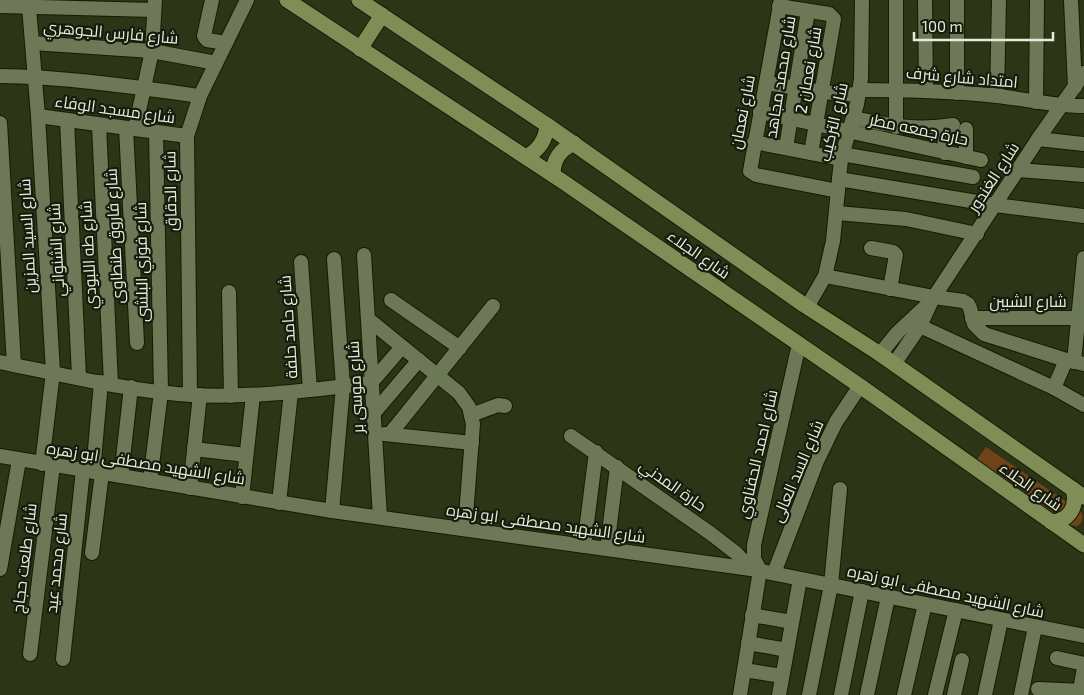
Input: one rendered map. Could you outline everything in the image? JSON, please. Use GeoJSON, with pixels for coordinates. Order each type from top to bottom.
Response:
{"type":"FeatureCollection","features":[{"type":"Feature","properties":{"kind":"main road","name":"شارع الجلاء"},"geometry":{"type":"LineString","coordinates":[[287,0],[553,175],[860,386],[1084,545]]}},
{"type":"Feature","properties":{"kind":"main road","name":"شارع الجلاء"},"geometry":{"type":"LineString","coordinates":[[359,0],[574,143],[807,307],[880,354],[1078,493]]}},
{"type":"Feature","properties":{"kind":"main road"},"geometry":{"type":"LineString","coordinates":[[360,49],[382,15]]}},
{"type":"Feature","properties":{"kind":"main road"},"geometry":{"type":"LineString","coordinates":[[526,157],[539,148],[546,133],[547,125]]}},
{"type":"Feature","properties":{"kind":"main road"},"geometry":{"type":"LineString","coordinates":[[553,175],[555,159],[566,147],[574,143]]}},
{"type":"Feature","properties":{"kind":"main road"},"geometry":{"type":"LineString","coordinates":[[1051,522],[1065,518],[1071,512],[1078,493]]}},
{"type":"Feature","properties":{"kind":"street"},"geometry":{"type":"LineString","coordinates":[[212,0],[204,36],[207,40],[226,43]]}},
{"type":"Feature","properties":{"kind":"street","name":"شارع الدقاق"},"geometry":{"type":"LineString","coordinates":[[190,488],[194,449],[195,395],[187,136],[200,96],[247,0]]}},
{"type":"Feature","properties":{"kind":"street","name":"شارع التركيب"},"geometry":{"type":"LineString","coordinates":[[807,307],[825,276],[833,241],[841,156],[853,118],[862,69],[862,0]]}},
{"type":"Feature","properties":{"kind":"street"},"geometry":{"type":"LineString","coordinates":[[896,0],[896,127]]}},
{"type":"Feature","properties":{"kind":"street"},"geometry":{"type":"LineString","coordinates":[[925,0],[926,91]]}},
{"type":"Feature","properties":{"kind":"street"},"geometry":{"type":"LineString","coordinates":[[956,93],[957,0]]}},
{"type":"Feature","properties":{"kind":"street"},"geometry":{"type":"LineString","coordinates":[[997,96],[999,0]]}},
{"type":"Feature","properties":{"kind":"street"},"geometry":{"type":"LineString","coordinates":[[1036,102],[1037,0]]}},
{"type":"Feature","properties":{"kind":"street"},"geometry":{"type":"LineString","coordinates":[[1072,0],[1075,87]]}},
{"type":"Feature","properties":{"kind":"street","name":"شارع نعمان 2"},"geometry":{"type":"LineString","coordinates":[[780,3],[808,11],[829,14],[834,19],[823,92],[811,153]]}},
{"type":"Feature","properties":{"kind":"street","name":"شارع نعمان"},"geometry":{"type":"LineString","coordinates":[[780,3],[754,142],[750,167],[752,174],[838,185]]}},
{"type":"Feature","properties":{"kind":"street"},"geometry":{"type":"LineString","coordinates":[[1,6],[154,5]]}},
{"type":"Feature","properties":{"kind":"street","name":"شارع فاروق طنطاوى"},"geometry":{"type":"LineString","coordinates":[[136,343],[131,129],[144,88],[152,50],[154,5]]}},
{"type":"Feature","properties":{"kind":"street","name":"شارع السيد المزين"},"geometry":{"type":"LineString","coordinates":[[29,7],[38,116],[53,372],[47,464]]}},
{"type":"Feature","properties":{"kind":"street","name":"شارع محمد مجاهد"},"geometry":{"type":"LineString","coordinates":[[786,148],[808,11]]}},
{"type":"Feature","properties":{"kind":"street","name":"شارع فارس الجوهري"},"geometry":{"type":"LineString","coordinates":[[32,42],[152,50],[216,63]]}},
{"type":"Feature","properties":{"kind":"street","name":"شارع الغندور"},"geometry":{"type":"LineString","coordinates":[[894,364],[920,326],[933,299],[1038,139],[1084,74]]}},
{"type":"Feature","properties":{"kind":"street"},"geometry":{"type":"LineString","coordinates":[[0,76],[35,76],[200,96]]}},
{"type":"Feature","properties":{"kind":"street","name":"امتداد شارع شرف"},"geometry":{"type":"LineString","coordinates":[[766,83],[823,92],[926,91],[997,96],[1061,106],[1084,106]]}},
{"type":"Feature","properties":{"kind":"street","name":"حارة جمعه مطر"},"geometry":{"type":"LineString","coordinates":[[760,112],[925,150],[981,160]]}},
{"type":"Feature","properties":{"kind":"street","name":"شارع مسجد الوفاء"},"geometry":{"type":"LineString","coordinates":[[38,116],[187,136]]}},
{"type":"Feature","properties":{"kind":"street"},"geometry":{"type":"LineString","coordinates":[[853,118],[896,127],[955,127]]}},
{"type":"Feature","properties":{"kind":"street","name":"شارع الشنواني"},"geometry":{"type":"LineString","coordinates":[[67,120],[79,377]]}},
{"type":"Feature","properties":{"kind":"street"},"geometry":{"type":"LineString","coordinates":[[0,122],[4,365],[161,392],[231,396],[291,392],[371,383],[402,347]]}},
{"type":"Feature","properties":{"kind":"street","name":"شارع طه اللبودي"},"geometry":{"type":"LineString","coordinates":[[93,472],[106,383],[99,124]]}},
{"type":"Feature","properties":{"kind":"street"},"geometry":{"type":"LineString","coordinates":[[945,153],[955,127]]}},
{"type":"Feature","properties":{"kind":"street"},"geometry":{"type":"LineString","coordinates":[[955,127],[966,158]]}},
{"type":"Feature","properties":{"kind":"street"},"geometry":{"type":"LineString","coordinates":[[925,128],[925,150]]}},
{"type":"Feature","properties":{"kind":"street","name":"شارع فوزي البلشى"},"geometry":{"type":"LineString","coordinates":[[150,481],[161,392],[156,132]]}},
{"type":"Feature","properties":{"kind":"street"},"geometry":{"type":"LineString","coordinates":[[1038,139],[1084,144]]}},
{"type":"Feature","properties":{"kind":"street"},"geometry":{"type":"LineString","coordinates":[[754,142],[811,153],[973,177]]}},
{"type":"Feature","properties":{"kind":"street"},"geometry":{"type":"LineString","coordinates":[[1018,170],[1084,175]]}},
{"type":"Feature","properties":{"kind":"street"},"geometry":{"type":"LineString","coordinates":[[838,185],[1084,216]]}},
{"type":"Feature","properties":{"kind":"street"},"geometry":{"type":"LineString","coordinates":[[837,213],[906,219],[977,234]]}},
{"type":"Feature","properties":{"kind":"street"},"geometry":{"type":"LineString","coordinates":[[871,248],[893,252],[896,255],[890,289]]}},
{"type":"Feature","properties":{"kind":"street","name":"شارع موسى بر"},"geometry":{"type":"LineString","coordinates":[[364,255],[380,517]]}},
{"type":"Feature","properties":{"kind":"street"},"geometry":{"type":"LineString","coordinates":[[1054,388],[1075,362],[1081,318],[1084,258]]}},
{"type":"Feature","properties":{"kind":"street"},"geometry":{"type":"LineString","coordinates":[[332,511],[342,386],[334,259]]}},
{"type":"Feature","properties":{"kind":"street","name":"شارع حامد حلفة"},"geometry":{"type":"LineString","coordinates":[[301,262],[310,390]]}},
{"type":"Feature","properties":{"kind":"street"},"geometry":{"type":"LineString","coordinates":[[825,276],[933,299],[963,301],[968,304],[974,324],[984,334],[1075,362]]}},
{"type":"Feature","properties":{"kind":"street"},"geometry":{"type":"LineString","coordinates":[[229,292],[231,396]]}},
{"type":"Feature","properties":{"kind":"street","name":"شارع الغندور"},"geometry":{"type":"LineString","coordinates":[[880,354],[898,332],[933,299]]}},
{"type":"Feature","properties":{"kind":"street"},"geometry":{"type":"LineString","coordinates":[[391,300],[460,348]]}},
{"type":"Feature","properties":{"kind":"street"},"geometry":{"type":"LineString","coordinates":[[390,434],[493,306]]}},
{"type":"Feature","properties":{"kind":"street","name":"شارع الشبين"},"geometry":{"type":"LineString","coordinates":[[972,318],[1081,318]]}},
{"type":"Feature","properties":{"kind":"street"},"geometry":{"type":"LineString","coordinates":[[368,319],[465,399],[473,424],[465,529]]}},
{"type":"Feature","properties":{"kind":"street"},"geometry":{"type":"LineString","coordinates":[[920,326],[1054,388],[1084,405]]}},
{"type":"Feature","properties":{"kind":"street","name":"شارع احمد الحفناوي"},"geometry":{"type":"LineString","coordinates":[[755,570],[754,545],[799,344]]}},
{"type":"Feature","properties":{"kind":"street"},"geometry":{"type":"LineString","coordinates":[[373,414],[419,360]]}},
{"type":"Feature","properties":{"kind":"street","name":"شارع السد العالى"},"geometry":{"type":"LineString","coordinates":[[774,573],[817,461],[836,422],[860,386]]}},
{"type":"Feature","properties":{"kind":"street"},"geometry":{"type":"LineString","coordinates":[[121,476],[131,387]]}},
{"type":"Feature","properties":{"kind":"street"},"geometry":{"type":"LineString","coordinates":[[279,503],[291,392]]}},
{"type":"Feature","properties":{"kind":"street"},"geometry":{"type":"LineString","coordinates":[[242,497],[253,395]]}},
{"type":"Feature","properties":{"kind":"street"},"geometry":{"type":"LineString","coordinates":[[471,415],[498,405],[505,406]]}},
{"type":"Feature","properties":{"kind":"street"},"geometry":{"type":"LineString","coordinates":[[375,433],[472,443]]}},
{"type":"Feature","properties":{"kind":"street","name":"حارة المدني"},"geometry":{"type":"LineString","coordinates":[[571,436],[710,533],[755,570]]}},
{"type":"Feature","properties":{"kind":"street"},"geometry":{"type":"LineString","coordinates":[[194,449],[246,455]]}},
{"type":"Feature","properties":{"kind":"street"},"geometry":{"type":"LineString","coordinates":[[584,546],[596,452]]}},
{"type":"Feature","properties":{"kind":"street","name":"شارع الشهيد مصطفى ابو زهره"},"geometry":{"type":"LineString","coordinates":[[0,456],[279,503],[774,573],[1084,636]]}},
{"type":"Feature","properties":{"kind":"street"},"geometry":{"type":"LineString","coordinates":[[0,569],[19,460]]}},
{"type":"Feature","properties":{"kind":"street","name":"شارع طلعت حجاج"},"geometry":{"type":"LineString","coordinates":[[30,654],[47,464]]}},
{"type":"Feature","properties":{"kind":"street"},"geometry":{"type":"LineString","coordinates":[[607,549],[617,467]]}},
{"type":"Feature","properties":{"kind":"street"},"geometry":{"type":"LineString","coordinates":[[92,553],[93,472]]}},
{"type":"Feature","properties":{"kind":"street","name":"شارع محمد عيد"},"geometry":{"type":"LineString","coordinates":[[63,659],[93,472]]}},
{"type":"Feature","properties":{"kind":"street"},"geometry":{"type":"LineString","coordinates":[[809,695],[831,585],[840,489]]}},
{"type":"Feature","properties":{"kind":"street"},"geometry":{"type":"LineString","coordinates":[[740,695],[752,615],[755,570]]}},
{"type":"Feature","properties":{"kind":"street"},"geometry":{"type":"LineString","coordinates":[[779,695],[800,579]]}},
{"type":"Feature","properties":{"kind":"street"},"geometry":{"type":"LineString","coordinates":[[841,695],[862,592]]}},
{"type":"Feature","properties":{"kind":"street"},"geometry":{"type":"LineString","coordinates":[[867,695],[888,597]]}},
{"type":"Feature","properties":{"kind":"street"},"geometry":{"type":"LineString","coordinates":[[904,695],[925,604]]}},
{"type":"Feature","properties":{"kind":"street"},"geometry":{"type":"LineString","coordinates":[[936,695],[956,610]]}},
{"type":"Feature","properties":{"kind":"street"},"geometry":{"type":"LineString","coordinates":[[752,615],[792,622]]}},
{"type":"Feature","properties":{"kind":"street"},"geometry":{"type":"LineString","coordinates":[[984,695],[1001,620]]}},
{"type":"Feature","properties":{"kind":"street"},"geometry":{"type":"LineString","coordinates":[[1021,695],[1035,627]]}},
{"type":"Feature","properties":{"kind":"street"},"geometry":{"type":"LineString","coordinates":[[748,643],[787,650]]}},
{"type":"Feature","properties":{"kind":"street"},"geometry":{"type":"LineString","coordinates":[[1057,658],[1084,664]]}},
{"type":"Feature","properties":{"kind":"street"},"geometry":{"type":"LineString","coordinates":[[954,695],[962,660]]}},
{"type":"Feature","properties":{"kind":"street"},"geometry":{"type":"LineString","coordinates":[[1038,689],[1060,693],[1081,693],[1084,668]]}},
{"type":"Feature","properties":{"kind":"street"},"geometry":{"type":"LineString","coordinates":[[744,670],[782,676]]}},
{"type":"Feature","properties":{"kind":"shaded area"},"geometry":{"type":"Polygon","coordinates":[[[986,447],[1080,511],[1083,516],[1081,523],[1077,526],[1070,525],[976,461],[986,447]]]}}]}
